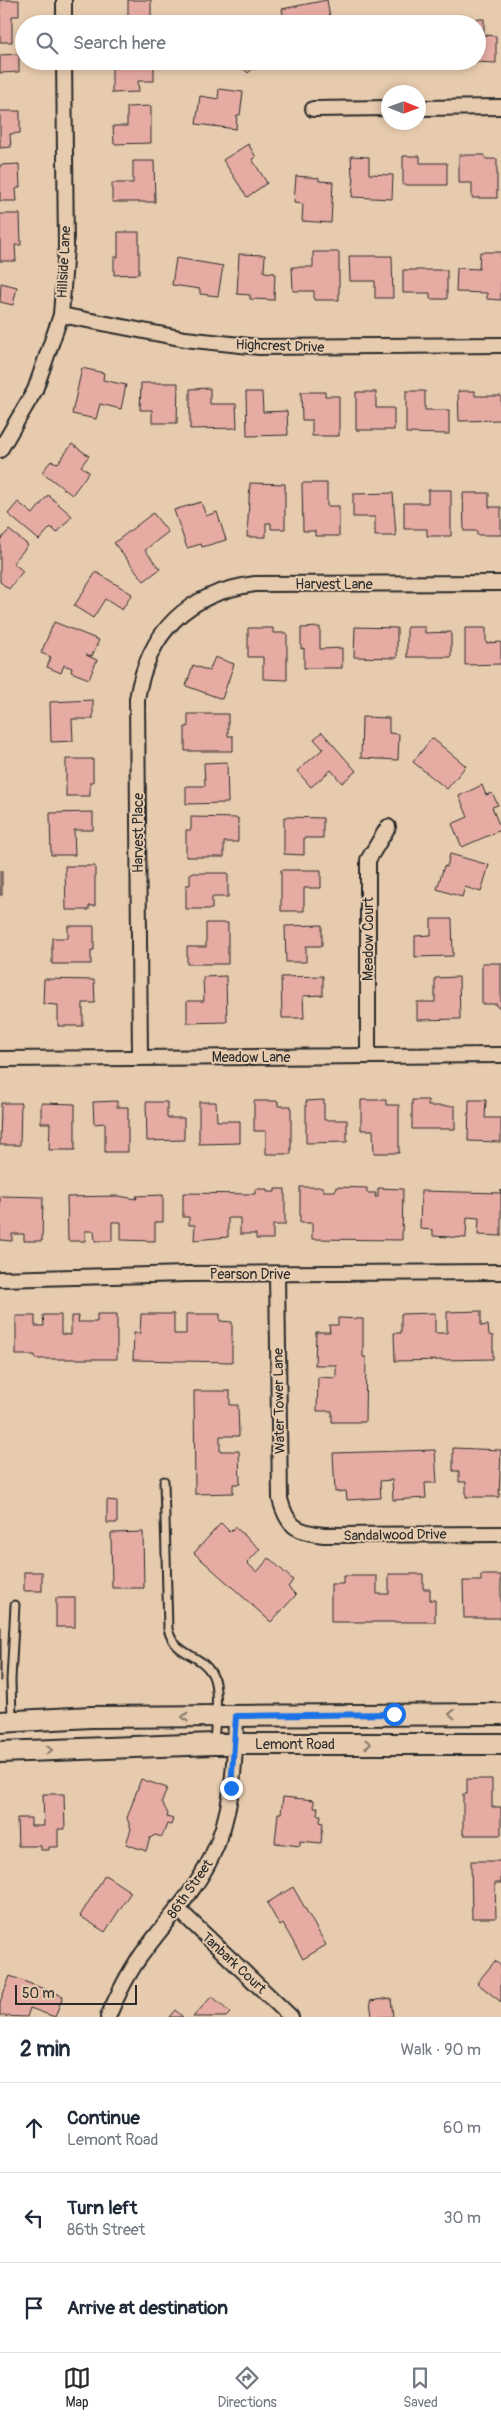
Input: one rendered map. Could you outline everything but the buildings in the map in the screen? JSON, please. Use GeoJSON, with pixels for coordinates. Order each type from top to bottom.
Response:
{"type":"FeatureCollection","features":[{"type":"Feature","properties":{"kind":"main road","name":"Lemont Road"},"geometry":{"type":"LineString","coordinates":[[6,1722],[91,1717],[501,1714]]}},
{"type":"Feature","properties":{"kind":"main road","name":"Lemont Road"},"geometry":{"type":"LineString","coordinates":[[0,1752],[214,1744],[501,1744]]}},
{"type":"Feature","properties":{"kind":"street"},"geometry":{"type":"LineString","coordinates":[[64,0],[64,15]]}},
{"type":"Feature","properties":{"kind":"street","name":"Hillside Lane"},"geometry":{"type":"LineString","coordinates":[[0,450],[35,390],[61,316],[66,248],[64,70]]}},
{"type":"Feature","properties":{"kind":"street"},"geometry":{"type":"LineString","coordinates":[[426,108],[501,107]]}},
{"type":"Feature","properties":{"kind":"street"},"geometry":{"type":"LineString","coordinates":[[313,109],[381,108]]}},
{"type":"Feature","properties":{"kind":"street","name":"Highcrest Drive"},"geometry":{"type":"LineString","coordinates":[[61,316],[184,339],[259,347],[501,345]]}},
{"type":"Feature","properties":{"kind":"street","name":"Harvest Lane"},"geometry":{"type":"LineString","coordinates":[[174,617],[215,593],[238,586],[255,584],[501,583]]}},
{"type":"Feature","properties":{"kind":"street","name":"Harvest Place"},"geometry":{"type":"LineString","coordinates":[[140,1058],[138,699],[145,663],[174,617]]}},
{"type":"Feature","properties":{"kind":"street","name":"Meadow Court"},"geometry":{"type":"LineString","coordinates":[[368,1056],[368,860],[388,826]]}},
{"type":"Feature","properties":{"kind":"street","name":"Meadow Lane"},"geometry":{"type":"LineString","coordinates":[[0,1059],[501,1055]]}},
{"type":"Feature","properties":{"kind":"street","name":"Pearson Drive"},"geometry":{"type":"LineString","coordinates":[[0,1279],[501,1272]]}},
{"type":"Feature","properties":{"kind":"street","name":"Water Tower Lane"},"geometry":{"type":"LineString","coordinates":[[277,1274],[280,1499],[284,1513],[291,1525]]}},
{"type":"Feature","properties":{"kind":"street","name":"Sandalwood Drive"},"geometry":{"type":"LineString","coordinates":[[291,1525],[304,1533],[324,1535],[501,1534]]}},
{"type":"Feature","properties":{"kind":"street","name":"86th Street"},"geometry":{"type":"LineString","coordinates":[[108,2017],[130,1972],[202,1876],[218,1842],[228,1807],[236,1716]]}},
{"type":"Feature","properties":{"kind":"street","name":"Tanbark Court"},"geometry":{"type":"LineString","coordinates":[[177,1908],[291,2017]]}},
{"type":"Feature","properties":{"kind":"lane"},"geometry":{"type":"LineString","coordinates":[[164,1481],[168,1629],[174,1645],[199,1660],[211,1672],[215,1689],[214,1744]]}},
{"type":"Feature","properties":{"kind":"lane"},"geometry":{"type":"LineString","coordinates":[[6,1722],[11,1680],[15,1605]]}},
{"type":"Feature","properties":{"kind":"route"},"geometry":{"type":"LineString","coordinates":[[231,1788],[236,1716],[394,1714]]}}]}
